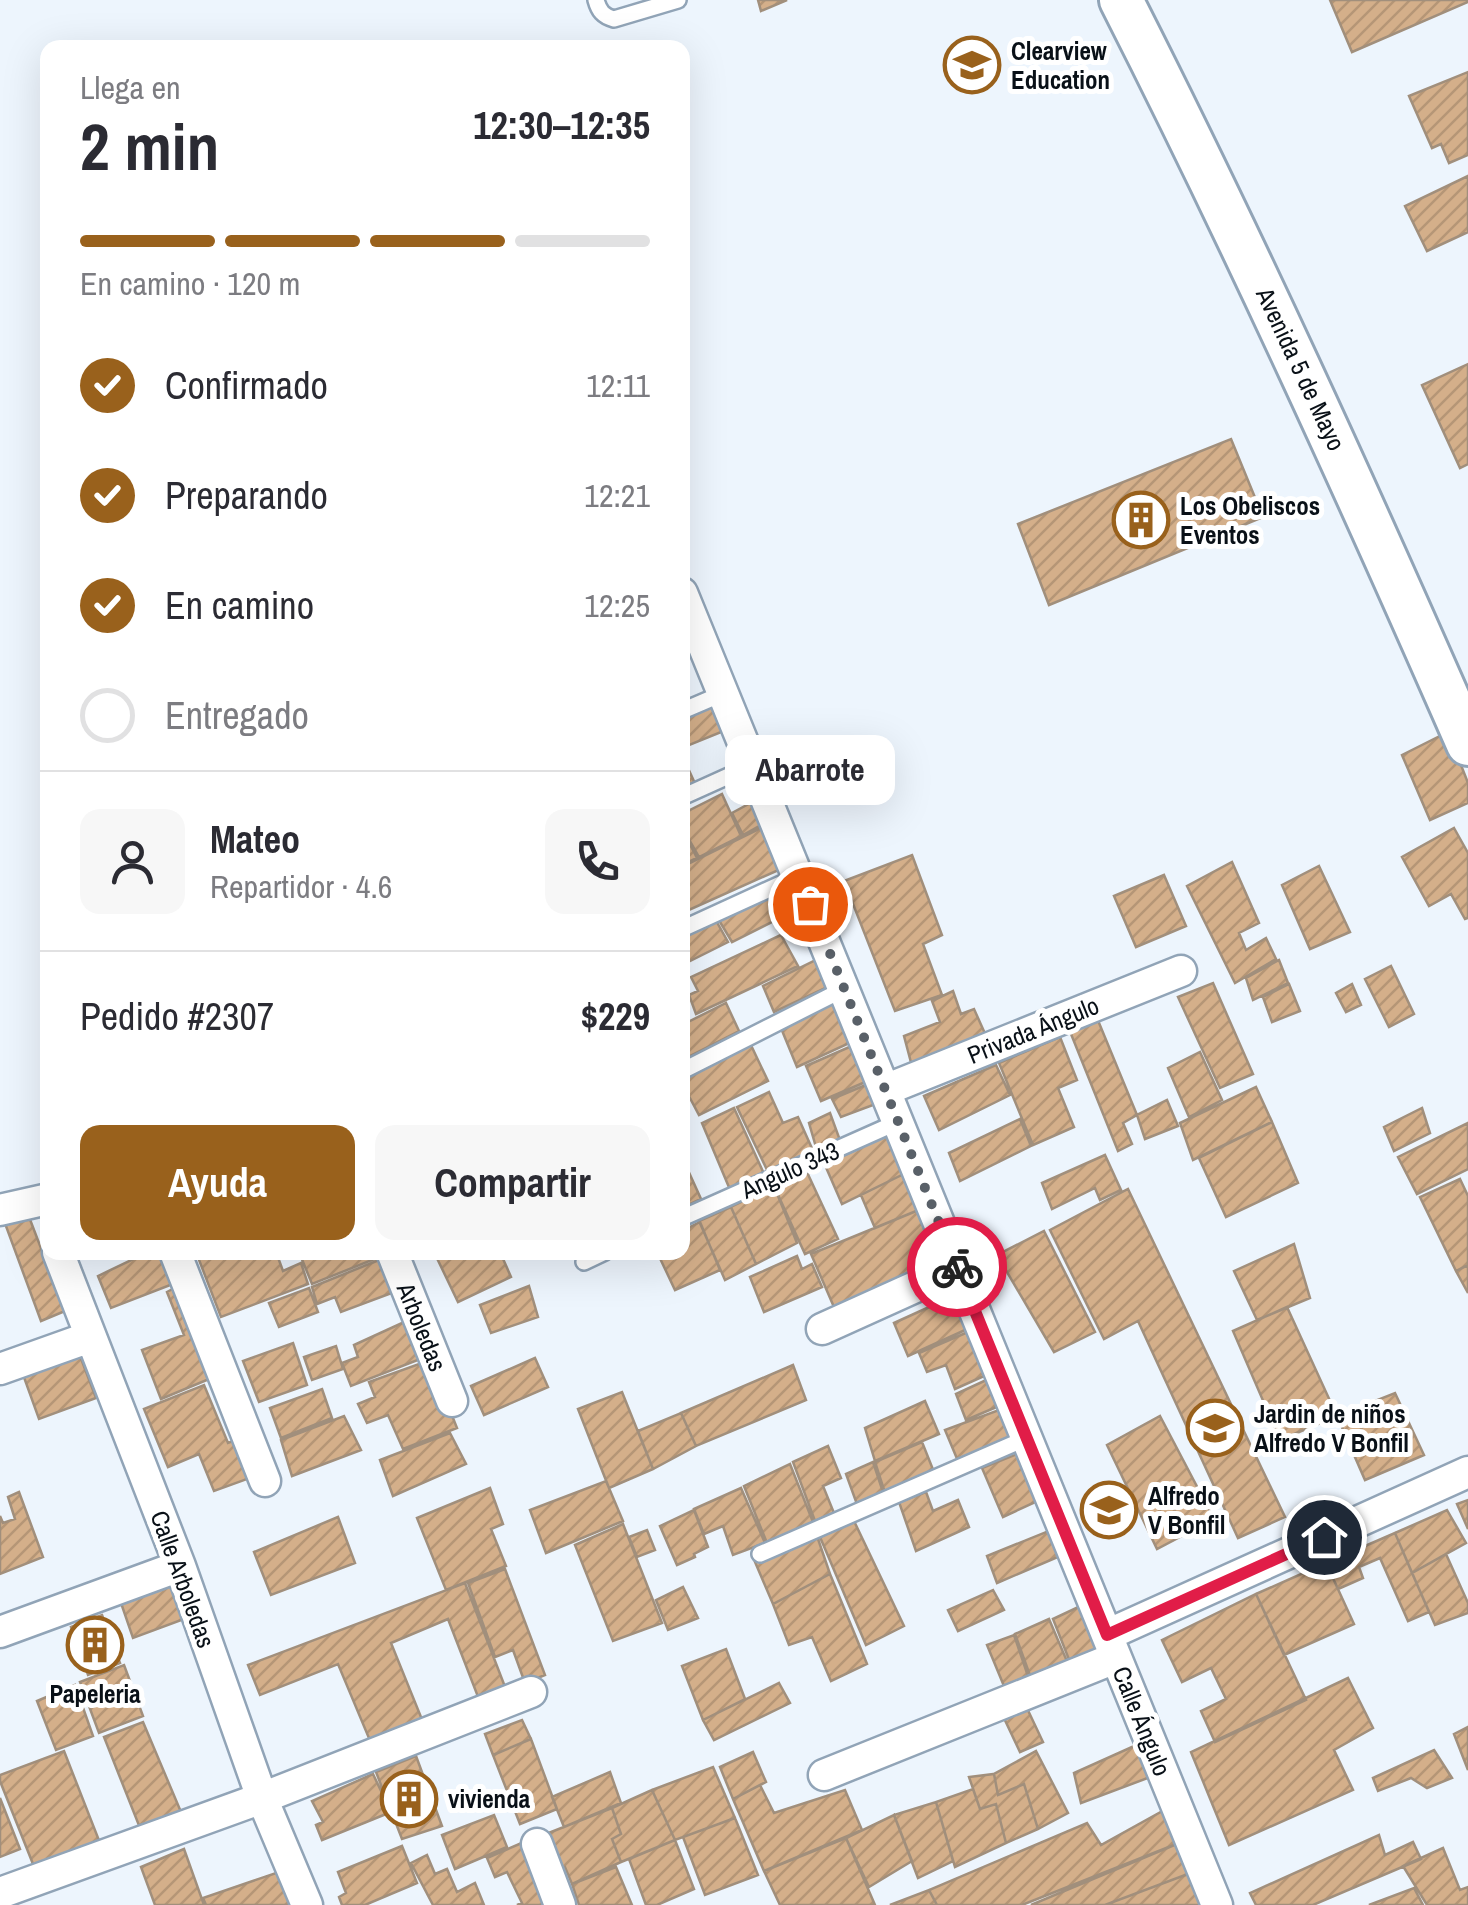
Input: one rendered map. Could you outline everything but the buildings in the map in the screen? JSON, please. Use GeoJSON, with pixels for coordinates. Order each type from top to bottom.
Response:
{"type":"FeatureCollection","features":[{"type":"Feature","properties":{"kind":"main road","name":"Avenida 5 de Mayo"},"geometry":{"type":"LineString","coordinates":[[1121,0],[1203,161],[1351,477],[1468,744]]}},
{"type":"Feature","properties":{"kind":"street","name":"Calle Ángulo"},"geometry":{"type":"LineString","coordinates":[[690,612],[1217,1905]]}},
{"type":"Feature","properties":{"kind":"street","name":"Privada Ángulo"},"geometry":{"type":"LineString","coordinates":[[885,1090],[1181,970]]}},
{"type":"Feature","properties":{"kind":"street"},"geometry":{"type":"LineString","coordinates":[[0,1210],[40,1210]]}},
{"type":"Feature","properties":{"kind":"street","name":"Calle Arboledas"},"geometry":{"type":"LineString","coordinates":[[61,1260],[180,1566],[262,1798],[307,1905]]}},
{"type":"Feature","properties":{"kind":"street"},"geometry":{"type":"LineString","coordinates":[[178,1260],[266,1481]]}},
{"type":"Feature","properties":{"kind":"street","name":"Arboledas"},"geometry":{"type":"LineString","coordinates":[[395,1260],[452,1401]]}},
{"type":"Feature","properties":{"kind":"street"},"geometry":{"type":"LineString","coordinates":[[822,1329],[957,1268]]}},
{"type":"Feature","properties":{"kind":"street"},"geometry":{"type":"LineString","coordinates":[[0,1369],[90,1337]]}},
{"type":"Feature","properties":{"kind":"street"},"geometry":{"type":"LineString","coordinates":[[824,1775],[1111,1646],[1468,1472]]}},
{"type":"Feature","properties":{"kind":"street"},"geometry":{"type":"LineString","coordinates":[[0,1632],[180,1566]]}},
{"type":"Feature","properties":{"kind":"street"},"geometry":{"type":"LineString","coordinates":[[0,1893],[262,1798],[532,1692]]}},
{"type":"Feature","properties":{"kind":"street"},"geometry":{"type":"LineString","coordinates":[[537,1844],[560,1905]]}},
{"type":"Feature","properties":{"kind":"lane"},"geometry":{"type":"LineString","coordinates":[[596,0],[605,16],[614,20],[678,0]]}},
{"type":"Feature","properties":{"kind":"lane"},"geometry":{"type":"LineString","coordinates":[[690,708],[724,693]]}},
{"type":"Feature","properties":{"kind":"lane"},"geometry":{"type":"LineString","coordinates":[[690,793],[753,765]]}},
{"type":"Feature","properties":{"kind":"lane"},"geometry":{"type":"LineString","coordinates":[[690,925],[798,876]]}},
{"type":"Feature","properties":{"kind":"lane"},"geometry":{"type":"LineString","coordinates":[[690,1067],[844,989]]}},
{"type":"Feature","properties":{"kind":"lane","name":"Angulo 343"},"geometry":{"type":"LineString","coordinates":[[690,1214],[898,1122]]}},
{"type":"Feature","properties":{"kind":"lane"},"geometry":{"type":"LineString","coordinates":[[584,1262],[588,1260]]}},
{"type":"Feature","properties":{"kind":"lane"},"geometry":{"type":"LineString","coordinates":[[760,1554],[1027,1438]]}},
{"type":"Feature","properties":{"kind":"way so far"},"geometry":{"type":"LineString","coordinates":[[810,904],[957,1267]]}},
{"type":"Feature","properties":{"kind":"place","name":"Clearview Education"},"geometry":{"type":"Point","coordinates":[972,65]}},
{"type":"Feature","properties":{"kind":"place","name":"Los Obeliscos Eventos"},"geometry":{"type":"Point","coordinates":[1141,520]}},
{"type":"Feature","properties":{"kind":"place","name":"Abarrote"},"geometry":{"type":"Point","coordinates":[810,904]}},
{"type":"Feature","properties":{"kind":"place","name":"Jardin de niños Alfredo V Bonfil"},"geometry":{"type":"Point","coordinates":[1215,1428]}},
{"type":"Feature","properties":{"kind":"place","name":"Alfredo V Bonfil"},"geometry":{"type":"Point","coordinates":[1109,1510]}},
{"type":"Feature","properties":{"kind":"place","name":"Papeleria"},"geometry":{"type":"Point","coordinates":[95,1645]}},
{"type":"Feature","properties":{"kind":"place","name":"vivienda"},"geometry":{"type":"Point","coordinates":[409,1799]}},
{"type":"Feature","properties":{"kind":"route"},"geometry":{"type":"LineString","coordinates":[[957,1267],[1107,1635],[1324,1537]]}}]}
